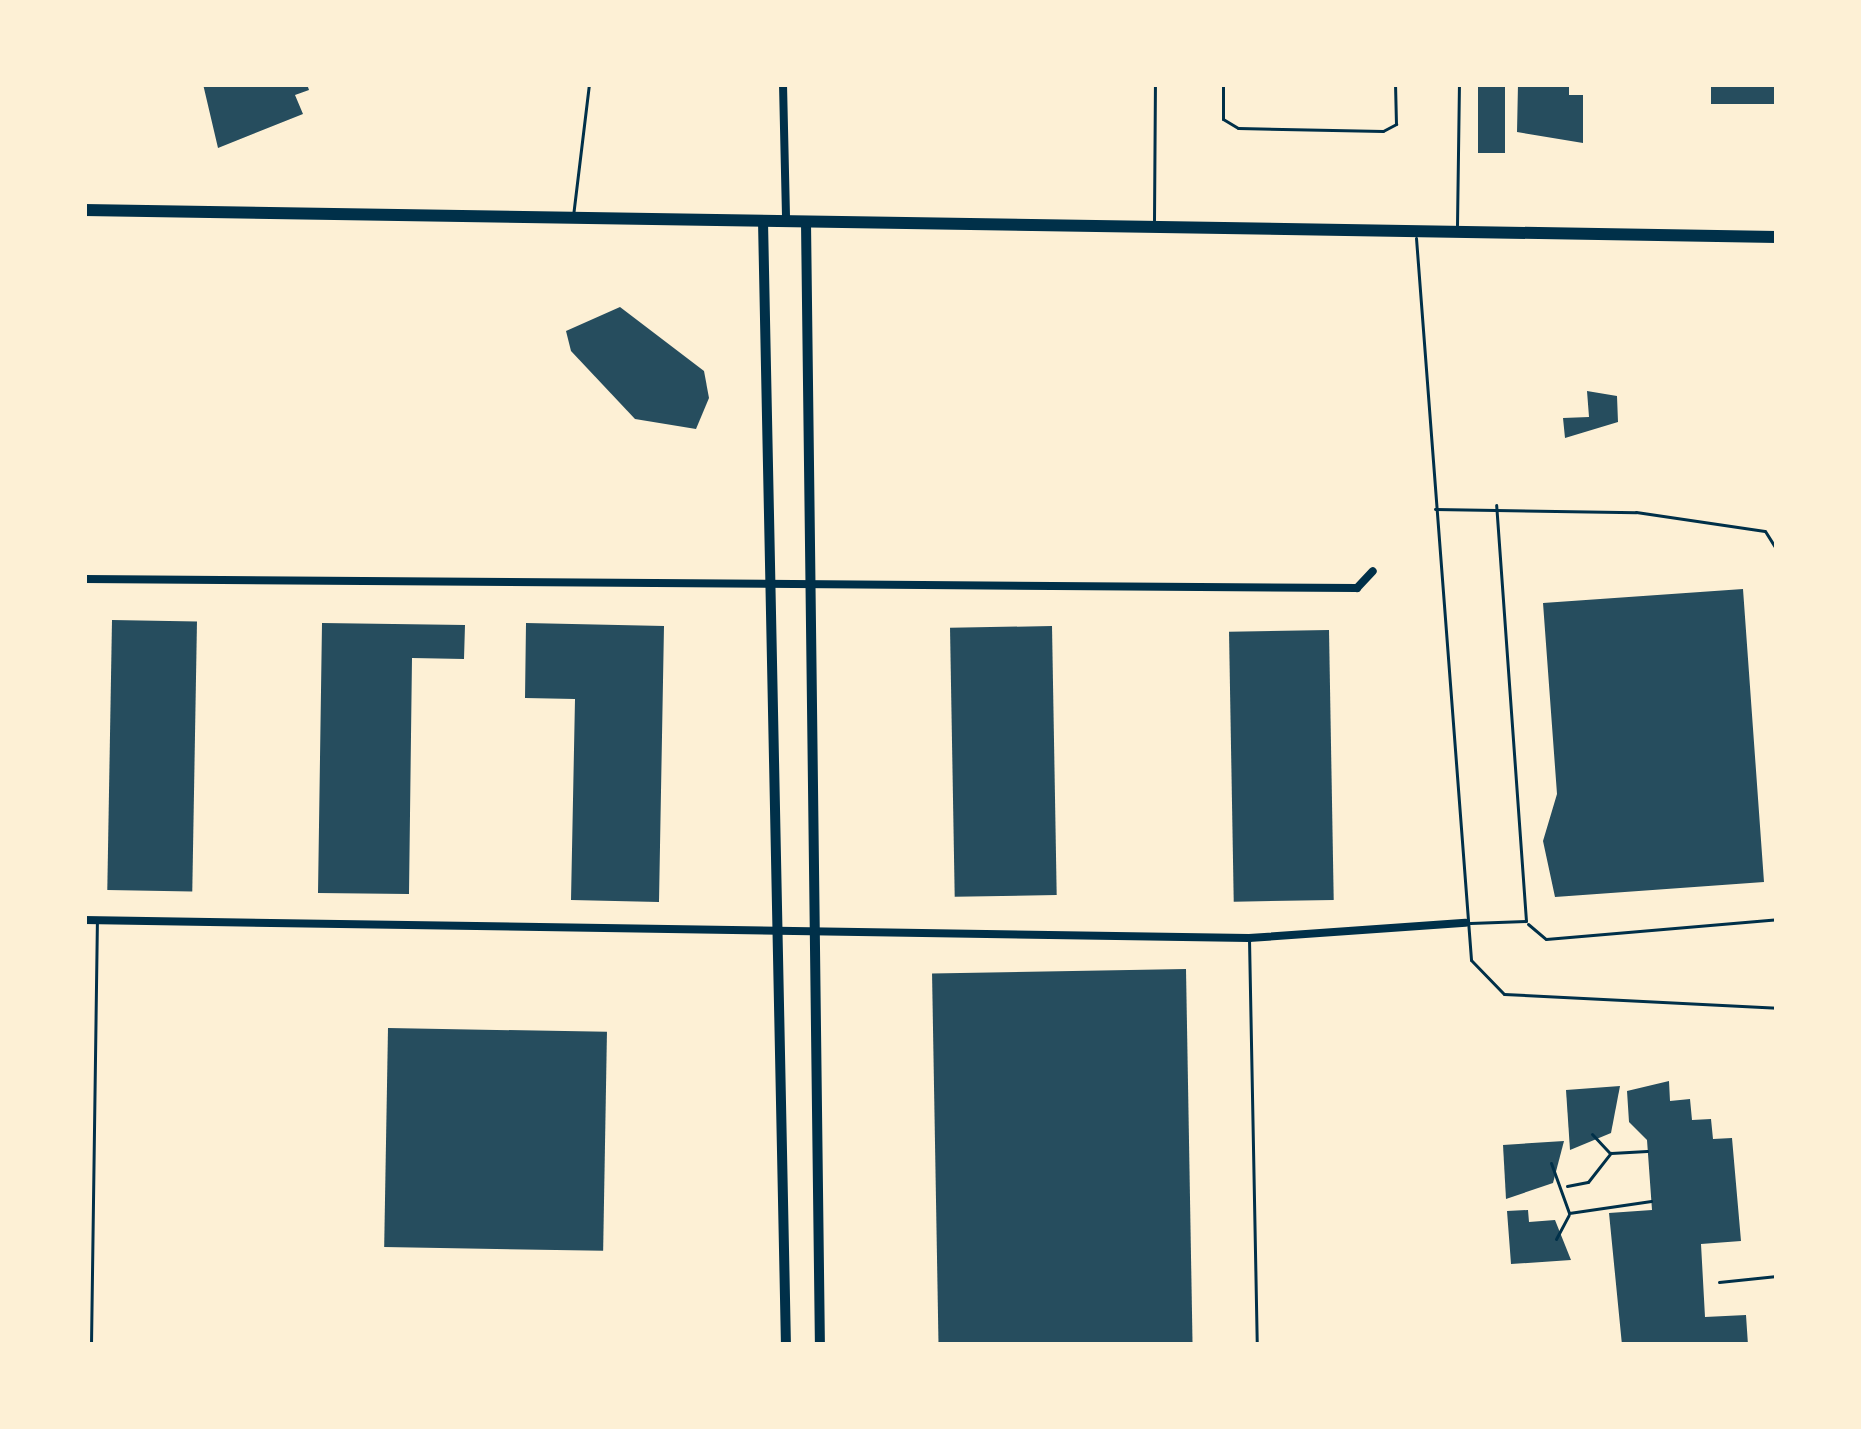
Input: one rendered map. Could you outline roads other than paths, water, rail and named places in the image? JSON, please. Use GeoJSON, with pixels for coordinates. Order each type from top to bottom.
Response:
{"type":"FeatureCollection","features":[{"type":"Feature","properties":{"kind":"main road"},"geometry":{"type":"LineString","coordinates":[[84,210],[1777,238]]}},
{"type":"Feature","properties":{"kind":"main road"},"geometry":{"type":"LineString","coordinates":[[763,221],[785,1345]]}},
{"type":"Feature","properties":{"kind":"main road"},"geometry":{"type":"LineString","coordinates":[[806,222],[806,584],[820,1345]]}},
{"type":"Feature","properties":{"kind":"street"},"geometry":{"type":"LineString","coordinates":[[783,84],[786,221]]}},
{"type":"Feature","properties":{"kind":"street"},"geometry":{"type":"LineString","coordinates":[[84,579],[1357,589],[1373,571]]}},
{"type":"Feature","properties":{"kind":"street"},"geometry":{"type":"LineString","coordinates":[[84,920],[1249,938],[1465,923]]}},
{"type":"Feature","properties":{"kind":"lane"},"geometry":{"type":"LineString","coordinates":[[573,218],[589,84]]}},
{"type":"Feature","properties":{"kind":"lane"},"geometry":{"type":"LineString","coordinates":[[1154,227],[1155,84]]}},
{"type":"Feature","properties":{"kind":"lane"},"geometry":{"type":"LineString","coordinates":[[1222,84],[1223,118],[1238,128],[1383,130],[1396,124],[1395,84]]}},
{"type":"Feature","properties":{"kind":"lane"},"geometry":{"type":"LineString","coordinates":[[1457,232],[1459,84]]}},
{"type":"Feature","properties":{"kind":"lane"},"geometry":{"type":"LineString","coordinates":[[1416,232],[1465,923],[1481,981],[1504,994],[1777,1008]]}},
{"type":"Feature","properties":{"kind":"lane"},"geometry":{"type":"LineString","coordinates":[[1433,509],[1496,505],[1765,532],[1777,550]]}},
{"type":"Feature","properties":{"kind":"lane"},"geometry":{"type":"LineString","coordinates":[[1496,505],[1526,921]]}},
{"type":"Feature","properties":{"kind":"lane"},"geometry":{"type":"LineString","coordinates":[[1465,923],[1526,921],[1546,939],[1777,919]]}},
{"type":"Feature","properties":{"kind":"lane"},"geometry":{"type":"LineString","coordinates":[[91,1345],[98,920]]}},
{"type":"Feature","properties":{"kind":"lane"},"geometry":{"type":"LineString","coordinates":[[1249,938],[1257,1345]]}},
{"type":"Feature","properties":{"kind":"lane"},"geometry":{"type":"LineString","coordinates":[[1719,1282],[1777,1276]]}}]}
